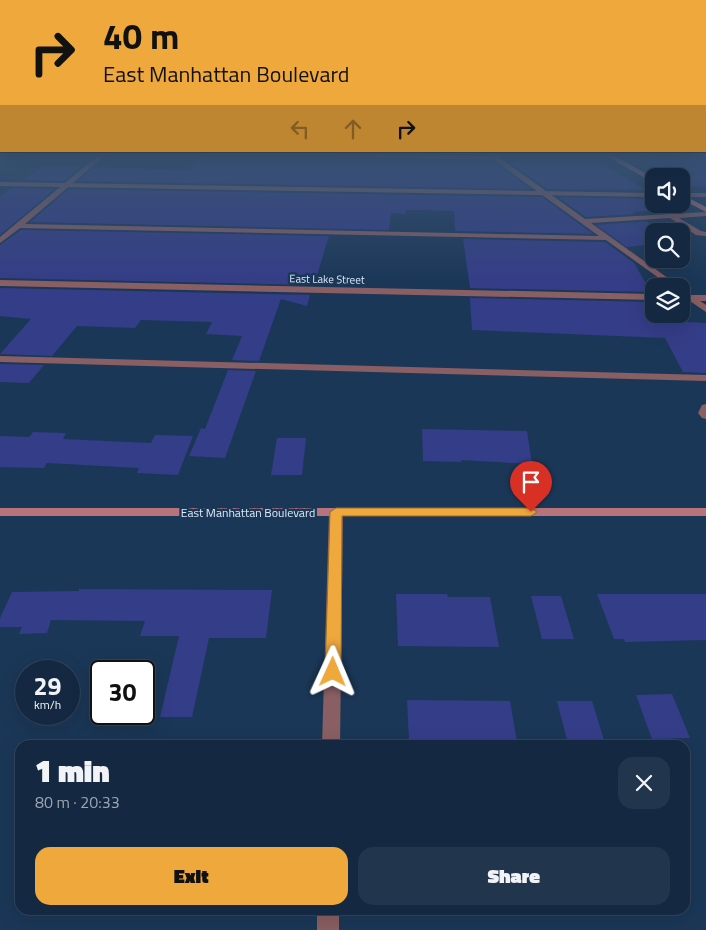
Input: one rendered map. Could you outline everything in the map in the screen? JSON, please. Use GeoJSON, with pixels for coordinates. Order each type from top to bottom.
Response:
{"type":"FeatureCollection","features":[{"type":"Feature","properties":{"kind":"main road"},"geometry":{"type":"LineString","coordinates":[[690,201],[706,210]]}},
{"type":"Feature","properties":{"kind":"main road","name":"East Manhattan Boulevard"},"geometry":{"type":"LineString","coordinates":[[0,512],[706,512]]}},
{"type":"Feature","properties":{"kind":"street"},"geometry":{"type":"LineString","coordinates":[[0,241],[53,196]]}},
{"type":"Feature","properties":{"kind":"street"},"geometry":{"type":"LineString","coordinates":[[550,196],[664,278]]}},
{"type":"Feature","properties":{"kind":"street"},"geometry":{"type":"LineString","coordinates":[[583,220],[706,214]]}},
{"type":"Feature","properties":{"kind":"street"},"geometry":{"type":"LineString","coordinates":[[670,216],[699,233],[706,234]]}},
{"type":"Feature","properties":{"kind":"street"},"geometry":{"type":"LineString","coordinates":[[18,226],[608,238]]}},
{"type":"Feature","properties":{"kind":"street","name":"East Lake Street"},"geometry":{"type":"LineString","coordinates":[[0,283],[645,297]]}},
{"type":"Feature","properties":{"kind":"street"},"geometry":{"type":"LineString","coordinates":[[690,298],[706,298]]}},
{"type":"Feature","properties":{"kind":"street"},"geometry":{"type":"LineString","coordinates":[[690,300],[706,309]]}},
{"type":"Feature","properties":{"kind":"street"},"geometry":{"type":"LineString","coordinates":[[0,359],[706,378]]}},
{"type":"Feature","properties":{"kind":"street"},"geometry":{"type":"LineString","coordinates":[[706,407],[704,412],[706,416]]}},
{"type":"Feature","properties":{"kind":"street"},"geometry":{"type":"LineString","coordinates":[[332,740],[336,512]]}},
{"type":"Feature","properties":{"kind":"street"},"geometry":{"type":"LineString","coordinates":[[328,915],[328,930]]}},
{"type":"Feature","properties":{"kind":"building"},"geometry":{"type":"Polygon","coordinates":[[[0,196],[46,196],[0,235],[0,196]]]}},
{"type":"Feature","properties":{"kind":"building"},"geometry":{"type":"Polygon","coordinates":[[[60,196],[542,197],[593,234],[455,231],[454,211],[406,210],[405,214],[391,213],[389,230],[30,222],[60,196]]]}},
{"type":"Feature","properties":{"kind":"building"},"geometry":{"type":"Polygon","coordinates":[[[558,197],[645,199],[645,211],[632,212],[635,214],[586,217],[558,197]]]}},
{"type":"Feature","properties":{"kind":"building"},"geometry":{"type":"Polygon","coordinates":[[[646,221],[649,223],[645,223],[645,245],[627,247],[596,225],[646,221]]]}},
{"type":"Feature","properties":{"kind":"building"},"geometry":{"type":"Polygon","coordinates":[[[21,230],[329,236],[314,285],[0,278],[0,245],[21,230]]]}},
{"type":"Feature","properties":{"kind":"building"},"geometry":{"type":"Polygon","coordinates":[[[463,239],[605,242],[634,263],[645,282],[645,292],[470,288],[463,239]]]}},
{"type":"Feature","properties":{"kind":"building"},"geometry":{"type":"Polygon","coordinates":[[[0,288],[310,295],[307,306],[281,299],[259,361],[232,360],[242,336],[206,334],[212,322],[141,320],[135,328],[77,326],[52,356],[0,354],[31,319],[0,316],[0,288]]]}},
{"type":"Feature","properties":{"kind":"building"},"geometry":{"type":"Polygon","coordinates":[[[470,298],[645,302],[645,323],[706,323],[706,373],[683,372],[665,338],[472,330],[470,298]]]}},
{"type":"Feature","properties":{"kind":"building"},"geometry":{"type":"Polygon","coordinates":[[[0,364],[44,365],[29,383],[0,382],[0,364]]]}},
{"type":"Feature","properties":{"kind":"building"},"geometry":{"type":"Polygon","coordinates":[[[228,370],[256,371],[225,458],[189,456],[201,428],[205,429],[228,370]]]}},
{"type":"Feature","properties":{"kind":"building"},"geometry":{"type":"Polygon","coordinates":[[[422,429],[527,431],[532,464],[461,460],[461,462],[423,461],[422,429]]]}},
{"type":"Feature","properties":{"kind":"building"},"geometry":{"type":"Polygon","coordinates":[[[33,432],[66,433],[63,439],[151,443],[155,435],[193,436],[178,475],[137,473],[139,468],[47,463],[44,468],[0,467],[0,436],[29,437],[33,432]]]}},
{"type":"Feature","properties":{"kind":"building"},"geometry":{"type":"Polygon","coordinates":[[[277,438],[306,438],[302,475],[271,475],[277,438]]]}},
{"type":"Feature","properties":{"kind":"building"},"geometry":{"type":"Polygon","coordinates":[[[79,589],[272,590],[266,638],[209,638],[192,717],[160,717],[179,636],[140,636],[145,621],[51,620],[47,633],[19,634],[22,627],[0,627],[0,618],[12,592],[79,591],[79,589]]]}},
{"type":"Feature","properties":{"kind":"building"},"geometry":{"type":"Polygon","coordinates":[[[396,594],[447,594],[448,597],[490,597],[499,647],[398,646],[396,594]]]}},
{"type":"Feature","properties":{"kind":"building"},"geometry":{"type":"Polygon","coordinates":[[[597,594],[706,594],[706,640],[625,642],[624,639],[614,639],[597,594]]]}},
{"type":"Feature","properties":{"kind":"building"},"geometry":{"type":"Polygon","coordinates":[[[531,596],[561,596],[574,639],[542,639],[531,596]]]}},
{"type":"Feature","properties":{"kind":"building"},"geometry":{"type":"Polygon","coordinates":[[[672,694],[690,738],[652,739],[636,695],[672,694]]]}},
{"type":"Feature","properties":{"kind":"building"},"geometry":{"type":"Polygon","coordinates":[[[407,700],[510,701],[517,740],[409,740],[407,700]]]}},
{"type":"Feature","properties":{"kind":"building"},"geometry":{"type":"Polygon","coordinates":[[[557,701],[592,701],[604,740],[567,740],[557,701]]]}},
{"type":"Feature","properties":{"kind":"route"},"geometry":{"type":"LineString","coordinates":[[333,672],[336,512],[531,512]]}}]}
